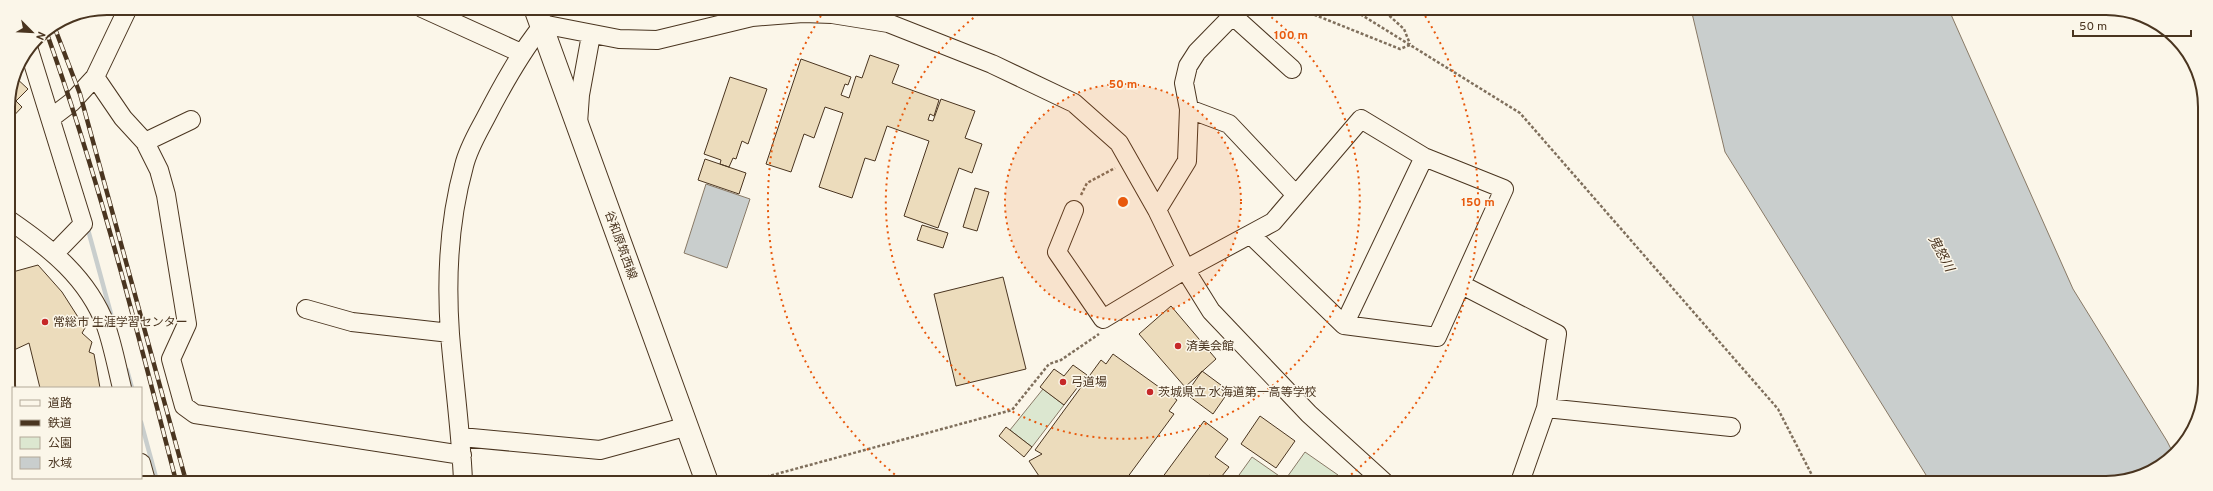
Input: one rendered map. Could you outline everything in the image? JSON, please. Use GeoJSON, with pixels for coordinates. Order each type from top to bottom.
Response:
{"type":"FeatureCollection","features":[{"type":"Feature","properties":{"kind":"main road","name":"谷和原筑西線"},"geometry":{"type":"LineString","coordinates":[[538,17],[705,476]]}},
{"type":"Feature","properties":{"kind":"street"},"geometry":{"type":"LineString","coordinates":[[51,118],[72,102],[95,77],[125,15]]}},
{"type":"Feature","properties":{"kind":"street"},"geometry":{"type":"LineString","coordinates":[[437,15],[521,53]]}},
{"type":"Feature","properties":{"kind":"street"},"geometry":{"type":"LineString","coordinates":[[463,476],[461,437],[450,333],[449,259],[455,204],[464,164],[479,131],[521,53],[538,17],[591,36],[619,40],[657,40],[752,17],[772,15]]}},
{"type":"Feature","properties":{"kind":"street"},"geometry":{"type":"LineString","coordinates":[[861,15],[890,16],[1074,103],[1119,143],[1156,210],[1186,269],[1211,312],[1309,414],[1377,476]]}},
{"type":"Feature","properties":{"kind":"street"},"geometry":{"type":"LineString","coordinates":[[1156,210],[1187,161],[1189,109],[1184,83],[1188,66],[1197,52],[1233,15]]}},
{"type":"Feature","properties":{"kind":"street"},"geometry":{"type":"LineString","coordinates":[[1239,15],[1292,69]]}},
{"type":"Feature","properties":{"kind":"street"},"geometry":{"type":"LineString","coordinates":[[578,129],[580,95],[591,36]]}},
{"type":"Feature","properties":{"kind":"street"},"geometry":{"type":"LineString","coordinates":[[30,57],[51,118],[83,224],[55,253]]}},
{"type":"Feature","properties":{"kind":"street"},"geometry":{"type":"LineString","coordinates":[[95,77],[123,118],[145,142],[159,170],[164,188],[177,257],[187,324],[186,330],[171,359],[184,406],[195,414],[462,455]]}},
{"type":"Feature","properties":{"kind":"street"},"geometry":{"type":"LineString","coordinates":[[1189,109],[1229,124],[1296,195]]}},
{"type":"Feature","properties":{"kind":"street"},"geometry":{"type":"LineString","coordinates":[[145,142],[191,120]]}},
{"type":"Feature","properties":{"kind":"street"},"geometry":{"type":"LineString","coordinates":[[1074,210],[1057,252],[1103,319],[1186,269],[1273,222],[1361,120],[1424,157],[1504,189],[1462,285],[1437,337],[1344,325],[1251,235]]}},
{"type":"Feature","properties":{"kind":"street"},"geometry":{"type":"LineString","coordinates":[[1344,325],[1424,157]]}},
{"type":"Feature","properties":{"kind":"street"},"geometry":{"type":"LineString","coordinates":[[15,226],[55,253],[85,286],[106,326],[122,387]]}},
{"type":"Feature","properties":{"kind":"street"},"geometry":{"type":"LineString","coordinates":[[1462,285],[1556,334],[1546,408],[1522,476]]}},
{"type":"Feature","properties":{"kind":"street"},"geometry":{"type":"LineString","coordinates":[[306,309],[352,322],[450,333]]}},
{"type":"Feature","properties":{"kind":"street"},"geometry":{"type":"LineString","coordinates":[[1546,408],[1731,427]]}},
{"type":"Feature","properties":{"kind":"street"},"geometry":{"type":"LineString","coordinates":[[461,437],[542,446],[600,450],[688,426]]}},
{"type":"Feature","properties":{"kind":"path"},"geometry":{"type":"LineString","coordinates":[[1315,15],[1400,49],[1410,45]]}},
{"type":"Feature","properties":{"kind":"path"},"geometry":{"type":"LineString","coordinates":[[1362,15],[1520,114],[1778,409],[1812,476]]}},
{"type":"Feature","properties":{"kind":"path"},"geometry":{"type":"LineString","coordinates":[[1389,15],[1404,29],[1410,45]]}},
{"type":"Feature","properties":{"kind":"path"},"geometry":{"type":"LineString","coordinates":[[1074,210],[1087,183],[1128,161]]}},
{"type":"Feature","properties":{"kind":"path"},"geometry":{"type":"LineString","coordinates":[[769,476],[1012,410],[1050,364],[1061,360],[1106,330]]}},
{"type":"Feature","properties":{"kind":"green space"},"geometry":{"type":"Polygon","coordinates":[[[1043,389],[1064,405],[1032,447],[1010,430],[1043,389]]]}},
{"type":"Feature","properties":{"kind":"green space"},"geometry":{"type":"Polygon","coordinates":[[[1305,452],[1338,475],[1337,476],[1288,476],[1305,452]]]}},
{"type":"Feature","properties":{"kind":"green space"},"geometry":{"type":"Polygon","coordinates":[[[1252,457],[1279,476],[1238,476],[1252,457]]]}},
{"type":"Feature","properties":{"kind":"water","name":"鬼怒川"},"geometry":{"type":"Polygon","coordinates":[[[1692,15],[1951,15],[2073,289],[2171,449],[2157,460],[2141,469],[2130,473],[2112,476],[1927,476],[1725,152],[1692,15]]]}},
{"type":"Feature","properties":{"kind":"water"},"geometry":{"type":"Polygon","coordinates":[[[706,184],[750,199],[727,268],[684,253],[706,184]]]}},
{"type":"Feature","properties":{"kind":"building"},"geometry":{"type":"Polygon","coordinates":[[[870,55],[899,65],[892,83],[939,100],[934,116],[930,114],[928,120],[933,121],[941,99],[975,111],[965,138],[982,144],[972,173],[959,168],[938,228],[904,216],[929,141],[887,126],[875,161],[865,158],[852,198],[819,187],[843,113],[825,107],[814,138],[804,134],[791,172],[766,164],[801,59],[851,77],[848,85],[845,84],[841,95],[849,98],[856,76],[862,78],[870,55]]]}},
{"type":"Feature","properties":{"kind":"building"},"geometry":{"type":"Polygon","coordinates":[[[730,77],[767,89],[748,144],[742,141],[736,159],[733,158],[729,167],[720,164],[721,160],[704,154],[730,77]]]}},
{"type":"Feature","properties":{"kind":"building"},"geometry":{"type":"Polygon","coordinates":[[[19,81],[28,89],[16,101],[22,107],[15,114],[15,101],[19,81]]]}},
{"type":"Feature","properties":{"kind":"building"},"geometry":{"type":"Polygon","coordinates":[[[705,159],[746,173],[739,194],[698,180],[705,159]]]}},
{"type":"Feature","properties":{"kind":"building"},"geometry":{"type":"Polygon","coordinates":[[[975,188],[989,192],[977,231],[963,227],[975,188]]]}},
{"type":"Feature","properties":{"kind":"building"},"geometry":{"type":"Polygon","coordinates":[[[922,225],[948,233],[943,248],[917,240],[922,225]]]}},
{"type":"Feature","properties":{"kind":"building","name":"常総市 生涯学習センター"},"geometry":{"type":"Polygon","coordinates":[[[38,265],[62,292],[85,328],[82,333],[92,342],[89,352],[94,354],[100,387],[40,387],[29,343],[15,350],[15,271],[38,265]]]}},
{"type":"Feature","properties":{"kind":"building"},"geometry":{"type":"Polygon","coordinates":[[[1003,277],[1026,369],[956,386],[934,294],[1003,277]]]}},
{"type":"Feature","properties":{"kind":"building","name":"済美会館"},"geometry":{"type":"Polygon","coordinates":[[[1171,306],[1216,359],[1185,387],[1139,334],[1171,306]]]}},
{"type":"Feature","properties":{"kind":"building"},"geometry":{"type":"Polygon","coordinates":[[[1113,354],[1177,400],[1169,411],[1174,414],[1128,476],[1039,476],[1029,461],[1042,454],[1035,450],[1101,360],[1106,364],[1113,354]]]}},
{"type":"Feature","properties":{"kind":"building","name":"弓道場"},"geometry":{"type":"Polygon","coordinates":[[[1073,365],[1087,375],[1064,405],[1040,387],[1054,369],[1064,376],[1073,365]]]}},
{"type":"Feature","properties":{"kind":"building"},"geometry":{"type":"Polygon","coordinates":[[[1202,371],[1229,391],[1213,414],[1186,394],[1202,371]]]}},
{"type":"Feature","properties":{"kind":"building"},"geometry":{"type":"Polygon","coordinates":[[[1260,416],[1295,441],[1276,468],[1241,444],[1260,416]]]}},
{"type":"Feature","properties":{"kind":"building"},"geometry":{"type":"Polygon","coordinates":[[[1204,421],[1228,439],[1215,457],[1229,467],[1222,476],[1163,476],[1204,421]]]}},
{"type":"Feature","properties":{"kind":"building"},"geometry":{"type":"Polygon","coordinates":[[[1006,427],[1032,447],[1024,457],[999,436],[1006,427]]]}},
{"type":"Feature","properties":{"kind":"waterway"},"geometry":{"type":"LineString","coordinates":[[87,226],[114,325]]}},
{"type":"Feature","properties":{"kind":"waterway"},"geometry":{"type":"LineString","coordinates":[[127,370],[132,387]]}},
{"type":"Feature","properties":{"kind":"waterway"},"geometry":{"type":"LineString","coordinates":[[142,426],[156,476]]}},
{"type":"Feature","properties":{"kind":"railway"},"geometry":{"type":"LineString","coordinates":[[56,31],[80,94],[185,476]]}},
{"type":"Feature","properties":{"kind":"railway"},"geometry":{"type":"LineString","coordinates":[[52,48],[100,198],[132,311],[175,476]]}},
{"type":"Feature","properties":{"kind":"place","name":"常総市 生涯学習センター"},"geometry":{"type":"Point","coordinates":[45,322]}},
{"type":"Feature","properties":{"kind":"place","name":"済美会館"},"geometry":{"type":"Point","coordinates":[1178,346]}},
{"type":"Feature","properties":{"kind":"place","name":"弓道場"},"geometry":{"type":"Point","coordinates":[1063,382]}},
{"type":"Feature","properties":{"kind":"place","name":"茨城県立 水海道第一高等学校"},"geometry":{"type":"Point","coordinates":[1150,392]}}]}
